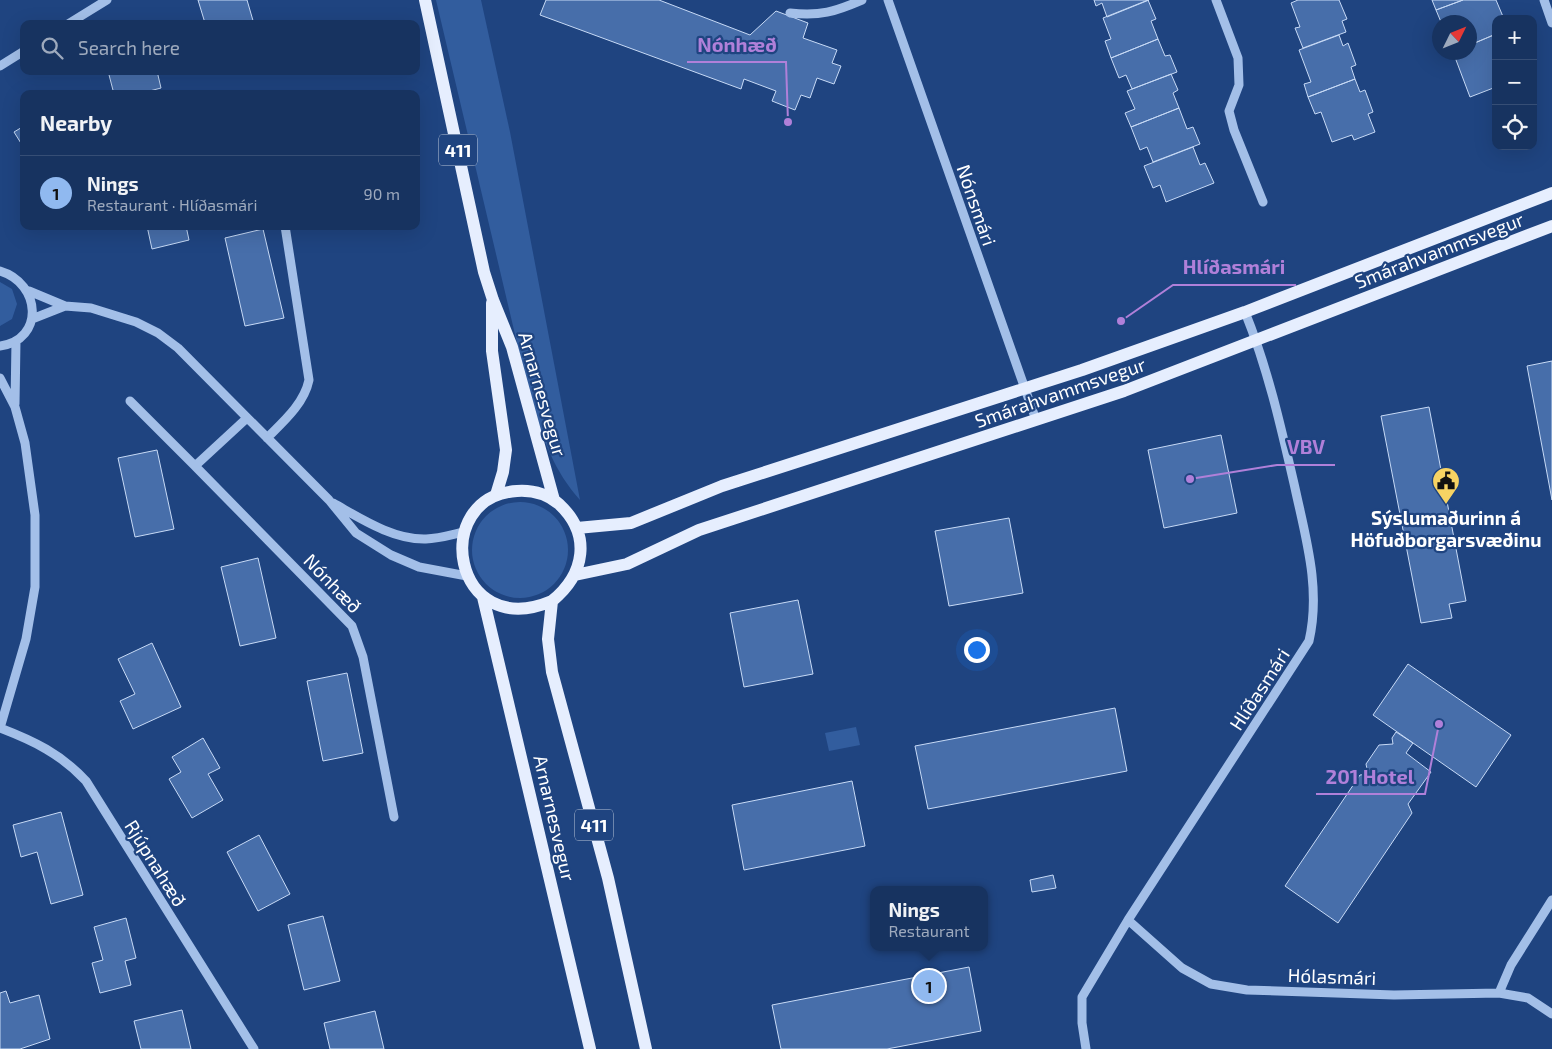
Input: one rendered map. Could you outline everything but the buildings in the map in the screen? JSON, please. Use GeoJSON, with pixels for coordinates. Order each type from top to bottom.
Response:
{"type":"FeatureCollection","features":[{"type":"Feature","properties":{"kind":"main road","name":"Arnarnesvegur"},"geometry":{"type":"LineString","coordinates":[[425,0],[484,272],[512,347],[554,500]]}},
{"type":"Feature","properties":{"kind":"main road","name":"Smárahvammsvegur"},"geometry":{"type":"LineString","coordinates":[[577,528],[631,523],[722,486],[1025,389],[1245,312],[1552,193]]}},
{"type":"Feature","properties":{"kind":"main road","name":"Smárahvammsvegur"},"geometry":{"type":"LineString","coordinates":[[575,576],[627,564],[699,530],[1124,391],[1552,226]]}},
{"type":"Feature","properties":{"kind":"main road","name":"Arnarnesvegur"},"geometry":{"type":"LineString","coordinates":[[493,300],[492,351],[506,450],[503,472],[496,495]]}},
{"type":"Feature","properties":{"kind":"main road","name":"Arnarnesvegur"},"geometry":{"type":"LineString","coordinates":[[526,490],[540,493],[554,500],[567,512],[577,528],[580,544],[580,560],[575,576],[566,590],[552,601],[535,608],[517,610],[499,606],[483,597],[467,576],[462,562],[461,547],[464,532],[471,517],[482,504],[496,495],[510,491],[526,490]]}},
{"type":"Feature","properties":{"kind":"main road","name":"Arnarnesvegur"},"geometry":{"type":"LineString","coordinates":[[483,597],[590,1049]]}},
{"type":"Feature","properties":{"kind":"main road","name":"Arnarnesvegur"},"geometry":{"type":"LineString","coordinates":[[552,601],[548,639],[552,672],[608,878],[646,1049]]}},
{"type":"Feature","properties":{"kind":"street"},"geometry":{"type":"LineString","coordinates":[[74,20],[107,0]]}},
{"type":"Feature","properties":{"kind":"street"},"geometry":{"type":"LineString","coordinates":[[790,13],[815,15],[836,11],[862,0]]}},
{"type":"Feature","properties":{"kind":"street","name":"Nónsmári"},"geometry":{"type":"LineString","coordinates":[[888,0],[1036,420]]}},
{"type":"Feature","properties":{"kind":"street"},"geometry":{"type":"LineString","coordinates":[[1216,0],[1238,58],[1239,85],[1229,111],[1231,120],[1263,202]]}},
{"type":"Feature","properties":{"kind":"street"},"geometry":{"type":"LineString","coordinates":[[1544,0],[1552,22]]}},
{"type":"Feature","properties":{"kind":"street"},"geometry":{"type":"LineString","coordinates":[[0,66],[20,54]]}},
{"type":"Feature","properties":{"kind":"street"},"geometry":{"type":"LineString","coordinates":[[266,438],[286,419],[304,396],[309,380],[286,230]]}},
{"type":"Feature","properties":{"kind":"street"},"geometry":{"type":"LineString","coordinates":[[0,270],[22,282],[29,291],[32,300],[32,318],[23,335],[16,341],[0,346]]}},
{"type":"Feature","properties":{"kind":"street"},"geometry":{"type":"LineString","coordinates":[[29,291],[65,306],[91,308],[136,322],[158,333],[178,348],[329,500],[356,533],[391,555],[420,567],[467,576]]}},
{"type":"Feature","properties":{"kind":"street"},"geometry":{"type":"LineString","coordinates":[[32,318],[65,306]]}},
{"type":"Feature","properties":{"kind":"street","name":"Hlíðasmári"},"geometry":{"type":"LineString","coordinates":[[1086,1049],[1082,1023],[1082,997],[1128,920],[1309,641],[1314,617],[1314,578],[1276,402],[1257,341],[1245,312]]}},
{"type":"Feature","properties":{"kind":"street"},"geometry":{"type":"LineString","coordinates":[[0,728],[26,639],[35,586],[35,515],[31,477],[16,407],[16,341]]}},
{"type":"Feature","properties":{"kind":"street"},"geometry":{"type":"LineString","coordinates":[[0,378],[16,407]]}},
{"type":"Feature","properties":{"kind":"street","name":"Nónhæð"},"geometry":{"type":"LineString","coordinates":[[130,401],[352,626],[363,657],[394,817]]}},
{"type":"Feature","properties":{"kind":"street"},"geometry":{"type":"LineString","coordinates":[[195,466],[247,418]]}},
{"type":"Feature","properties":{"kind":"street"},"geometry":{"type":"LineString","coordinates":[[329,500],[379,527],[404,536],[424,540],[464,532]]}},
{"type":"Feature","properties":{"kind":"street","name":"Rjúpnahæð"},"geometry":{"type":"LineString","coordinates":[[0,728],[35,741],[53,751],[72,765],[86,781],[254,1049]]}},
{"type":"Feature","properties":{"kind":"street"},"geometry":{"type":"LineString","coordinates":[[1499,993],[1511,964],[1552,900]]}},
{"type":"Feature","properties":{"kind":"street","name":"Hólasmári"},"geometry":{"type":"LineString","coordinates":[[1128,920],[1182,968],[1211,984],[1247,990],[1385,994],[1499,993],[1528,998],[1552,1014]]}},
{"type":"Feature","properties":{"kind":"shaded area"},"geometry":{"type":"Polygon","coordinates":[[[436,0],[481,0],[510,132],[580,500],[563,478],[550,454],[531,402],[436,0]]]}},
{"type":"Feature","properties":{"kind":"shaded area"},"geometry":{"type":"Polygon","coordinates":[[[0,282],[12,289],[17,304],[12,319],[0,326],[0,282]]]}},
{"type":"Feature","properties":{"kind":"shaded area"},"geometry":{"type":"Polygon","coordinates":[[[520,502],[538,506],[554,516],[564,532],[568,550],[564,568],[554,584],[538,594],[520,598],[502,594],[486,584],[476,568],[472,550],[476,532],[486,516],[502,506],[520,502]]]}},
{"type":"Feature","properties":{"kind":"shaded area"},"geometry":{"type":"Polygon","coordinates":[[[856,727],[860,745],[829,751],[825,733],[856,727]]]}},
{"type":"Feature","properties":{"kind":"place","name":"Nónhæð"},"geometry":{"type":"Point","coordinates":[788,122]}},
{"type":"Feature","properties":{"kind":"place","name":"Hlíðasmári"},"geometry":{"type":"Point","coordinates":[1121,321]}},
{"type":"Feature","properties":{"kind":"place","name":"VBV"},"geometry":{"type":"Point","coordinates":[1190,479]}},
{"type":"Feature","properties":{"kind":"place","name":"Sýslumaðurinn á Höfuðborgarsvæðinu"},"geometry":{"type":"Point","coordinates":[1446,505]}},
{"type":"Feature","properties":{"kind":"place","name":"201 Hotel"},"geometry":{"type":"Point","coordinates":[1439,724]}},
{"type":"Feature","properties":{"kind":"place","name":"Nings"},"geometry":{"type":"Point","coordinates":[929,986]}}]}
